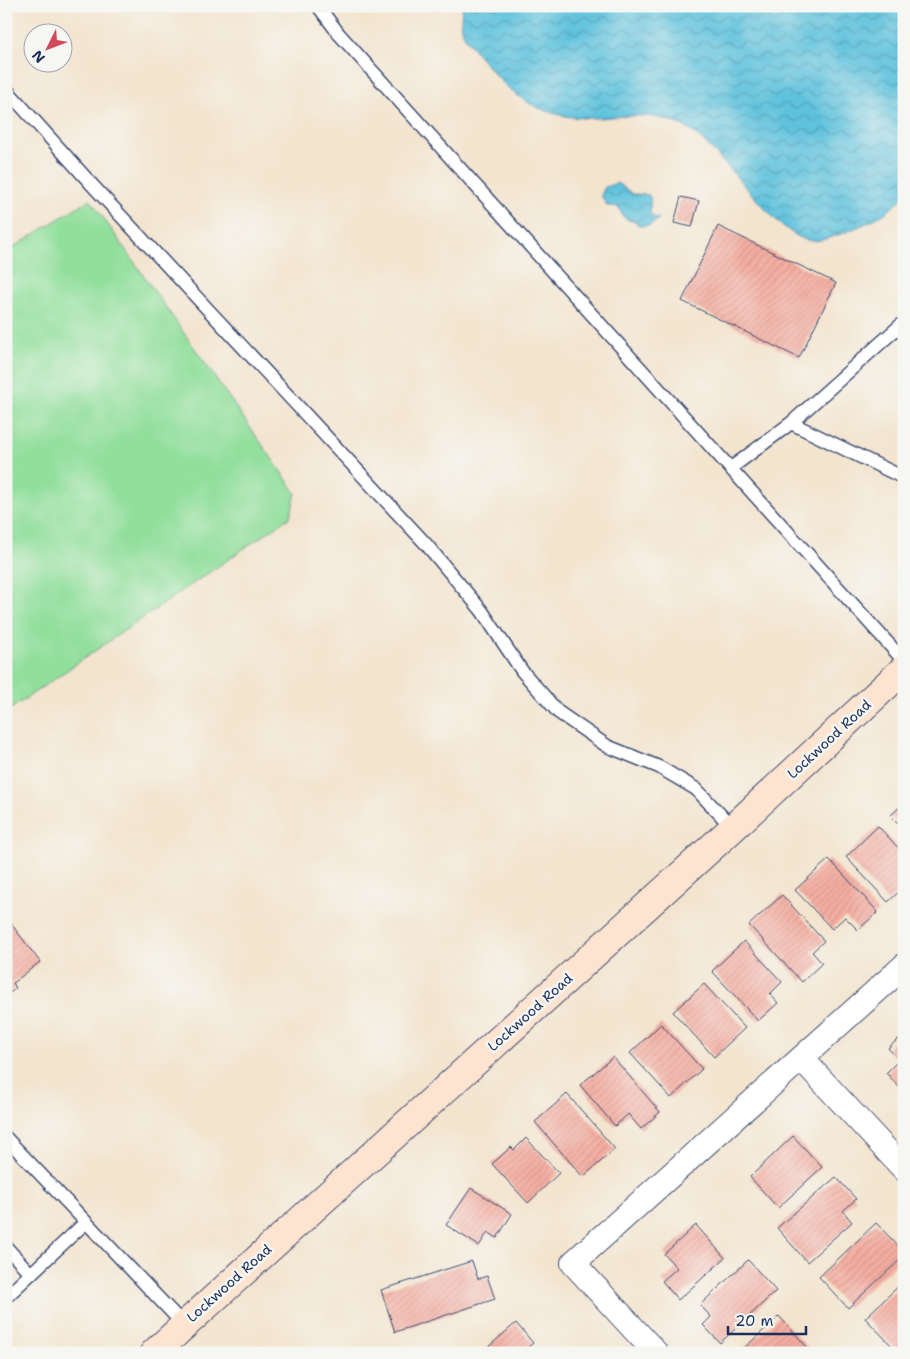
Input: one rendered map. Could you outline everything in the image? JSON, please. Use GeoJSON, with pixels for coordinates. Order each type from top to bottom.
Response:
{"type":"FeatureCollection","features":[{"type":"Feature","properties":{"kind":"main road","name":"Lockwood Road"},"geometry":{"type":"LineString","coordinates":[[154,1353],[733,828],[904,669]]}},
{"type":"Feature","properties":{"kind":"street"},"geometry":{"type":"LineString","coordinates":[[656,1353],[573,1263],[904,966]]}},
{"type":"Feature","properties":{"kind":"street"},"geometry":{"type":"LineString","coordinates":[[802,1059],[904,1169]]}},
{"type":"Feature","properties":{"kind":"lane"},"geometry":{"type":"LineString","coordinates":[[318,6],[339,34],[904,661]]}},
{"type":"Feature","properties":{"kind":"lane"},"geometry":{"type":"LineString","coordinates":[[6,89],[94,187],[426,544],[482,611],[522,672],[558,712],[608,746],[659,767],[696,790],[733,828]]}},
{"type":"Feature","properties":{"kind":"lane"},"geometry":{"type":"LineString","coordinates":[[730,468],[791,423],[904,322]]}},
{"type":"Feature","properties":{"kind":"lane"},"geometry":{"type":"LineString","coordinates":[[791,423],[900,476],[904,472]]}},
{"type":"Feature","properties":{"kind":"lane"},"geometry":{"type":"LineString","coordinates":[[6,1138],[184,1325]]}},
{"type":"Feature","properties":{"kind":"lane"},"geometry":{"type":"LineString","coordinates":[[6,1297],[86,1222]]}},
{"type":"Feature","properties":{"kind":"lane"},"geometry":{"type":"LineString","coordinates":[[6,1247],[31,1274]]}},
{"type":"Feature","properties":{"kind":"green space"},"geometry":{"type":"Polygon","coordinates":[[[90,199],[296,493],[290,517],[6,712],[6,252],[90,199]]]}},
{"type":"Feature","properties":{"kind":"water"},"geometry":{"type":"Polygon","coordinates":[[[462,6],[904,6],[904,197],[883,214],[838,235],[813,241],[798,237],[765,209],[697,135],[681,125],[660,118],[650,117],[581,118],[564,116],[534,106],[521,98],[497,77],[465,38],[461,29],[462,6]]]}},
{"type":"Feature","properties":{"kind":"water"},"geometry":{"type":"Polygon","coordinates":[[[617,183],[633,194],[649,196],[650,212],[653,217],[659,219],[650,225],[639,226],[636,222],[624,217],[620,209],[615,206],[607,206],[601,195],[605,187],[617,183]]]}},
{"type":"Feature","properties":{"kind":"building"},"geometry":{"type":"Polygon","coordinates":[[[681,197],[699,201],[692,227],[674,223],[681,197]]]}},
{"type":"Feature","properties":{"kind":"building"},"geometry":{"type":"Polygon","coordinates":[[[718,226],[836,283],[799,358],[682,301],[718,226]]]}},
{"type":"Feature","properties":{"kind":"building"},"geometry":{"type":"Polygon","coordinates":[[[904,803],[904,830],[890,816],[904,803]]]}},
{"type":"Feature","properties":{"kind":"building"},"geometry":{"type":"Polygon","coordinates":[[[878,826],[904,854],[904,869],[899,873],[904,878],[904,887],[888,902],[846,857],[878,826]]]}},
{"type":"Feature","properties":{"kind":"building"},"geometry":{"type":"Polygon","coordinates":[[[829,859],[878,912],[858,930],[845,917],[832,929],[795,890],[829,859]]]}},
{"type":"Feature","properties":{"kind":"building"},"geometry":{"type":"Polygon","coordinates":[[[782,895],[824,941],[812,952],[822,963],[802,982],[749,925],[782,895]]]}},
{"type":"Feature","properties":{"kind":"building"},"geometry":{"type":"Polygon","coordinates":[[[6,917],[40,962],[13,983],[16,988],[6,996],[6,917]]]}},
{"type":"Feature","properties":{"kind":"building"},"geometry":{"type":"Polygon","coordinates":[[[744,941],[782,982],[770,994],[778,1003],[758,1021],[712,971],[744,941]]]}},
{"type":"Feature","properties":{"kind":"building"},"geometry":{"type":"Polygon","coordinates":[[[704,984],[745,1028],[714,1057],[673,1012],[704,984]]]}},
{"type":"Feature","properties":{"kind":"building"},"geometry":{"type":"Polygon","coordinates":[[[661,1024],[702,1069],[671,1098],[630,1053],[661,1024]]]}},
{"type":"Feature","properties":{"kind":"building"},"geometry":{"type":"Polygon","coordinates":[[[904,1034],[904,1092],[886,1073],[899,1060],[888,1048],[904,1034]]]}},
{"type":"Feature","properties":{"kind":"building"},"geometry":{"type":"Polygon","coordinates":[[[613,1057],[660,1112],[641,1129],[628,1114],[615,1126],[580,1085],[613,1057]]]}},
{"type":"Feature","properties":{"kind":"building"},"geometry":{"type":"Polygon","coordinates":[[[567,1094],[615,1149],[583,1177],[535,1122],[567,1094]]]}},
{"type":"Feature","properties":{"kind":"building"},"geometry":{"type":"Polygon","coordinates":[[[793,1136],[822,1167],[778,1208],[750,1177],[793,1136]]]}},
{"type":"Feature","properties":{"kind":"building"},"geometry":{"type":"Polygon","coordinates":[[[526,1138],[559,1173],[528,1203],[492,1164],[511,1147],[514,1150],[526,1138]]]}},
{"type":"Feature","properties":{"kind":"building"},"geometry":{"type":"Polygon","coordinates":[[[836,1177],[856,1199],[843,1211],[852,1222],[807,1262],[777,1228],[836,1177]]]}},
{"type":"Feature","properties":{"kind":"building"},"geometry":{"type":"Polygon","coordinates":[[[471,1188],[512,1214],[497,1238],[488,1232],[479,1246],[446,1225],[471,1188]]]}},
{"type":"Feature","properties":{"kind":"building"},"geometry":{"type":"Polygon","coordinates":[[[876,1223],[904,1252],[904,1256],[848,1308],[819,1277],[876,1223]]]}},
{"type":"Feature","properties":{"kind":"building"},"geometry":{"type":"Polygon","coordinates":[[[696,1225],[725,1258],[678,1300],[662,1281],[677,1268],[664,1254],[696,1225]]]}},
{"type":"Feature","properties":{"kind":"building"},"geometry":{"type":"Polygon","coordinates":[[[748,1260],[776,1291],[720,1343],[703,1325],[711,1317],[700,1305],[748,1260]]]}},
{"type":"Feature","properties":{"kind":"building"},"geometry":{"type":"Polygon","coordinates":[[[472,1261],[478,1279],[487,1276],[495,1299],[395,1332],[381,1290],[472,1261]]]}},
{"type":"Feature","properties":{"kind":"building"},"geometry":{"type":"Polygon","coordinates":[[[904,1281],[904,1341],[895,1349],[865,1318],[904,1281]]]}},
{"type":"Feature","properties":{"kind":"building"},"geometry":{"type":"Polygon","coordinates":[[[779,1316],[807,1347],[801,1353],[739,1353],[779,1316]]]}},
{"type":"Feature","properties":{"kind":"building"},"geometry":{"type":"Polygon","coordinates":[[[516,1323],[533,1343],[525,1350],[527,1353],[481,1353],[516,1323]]]}}]}
